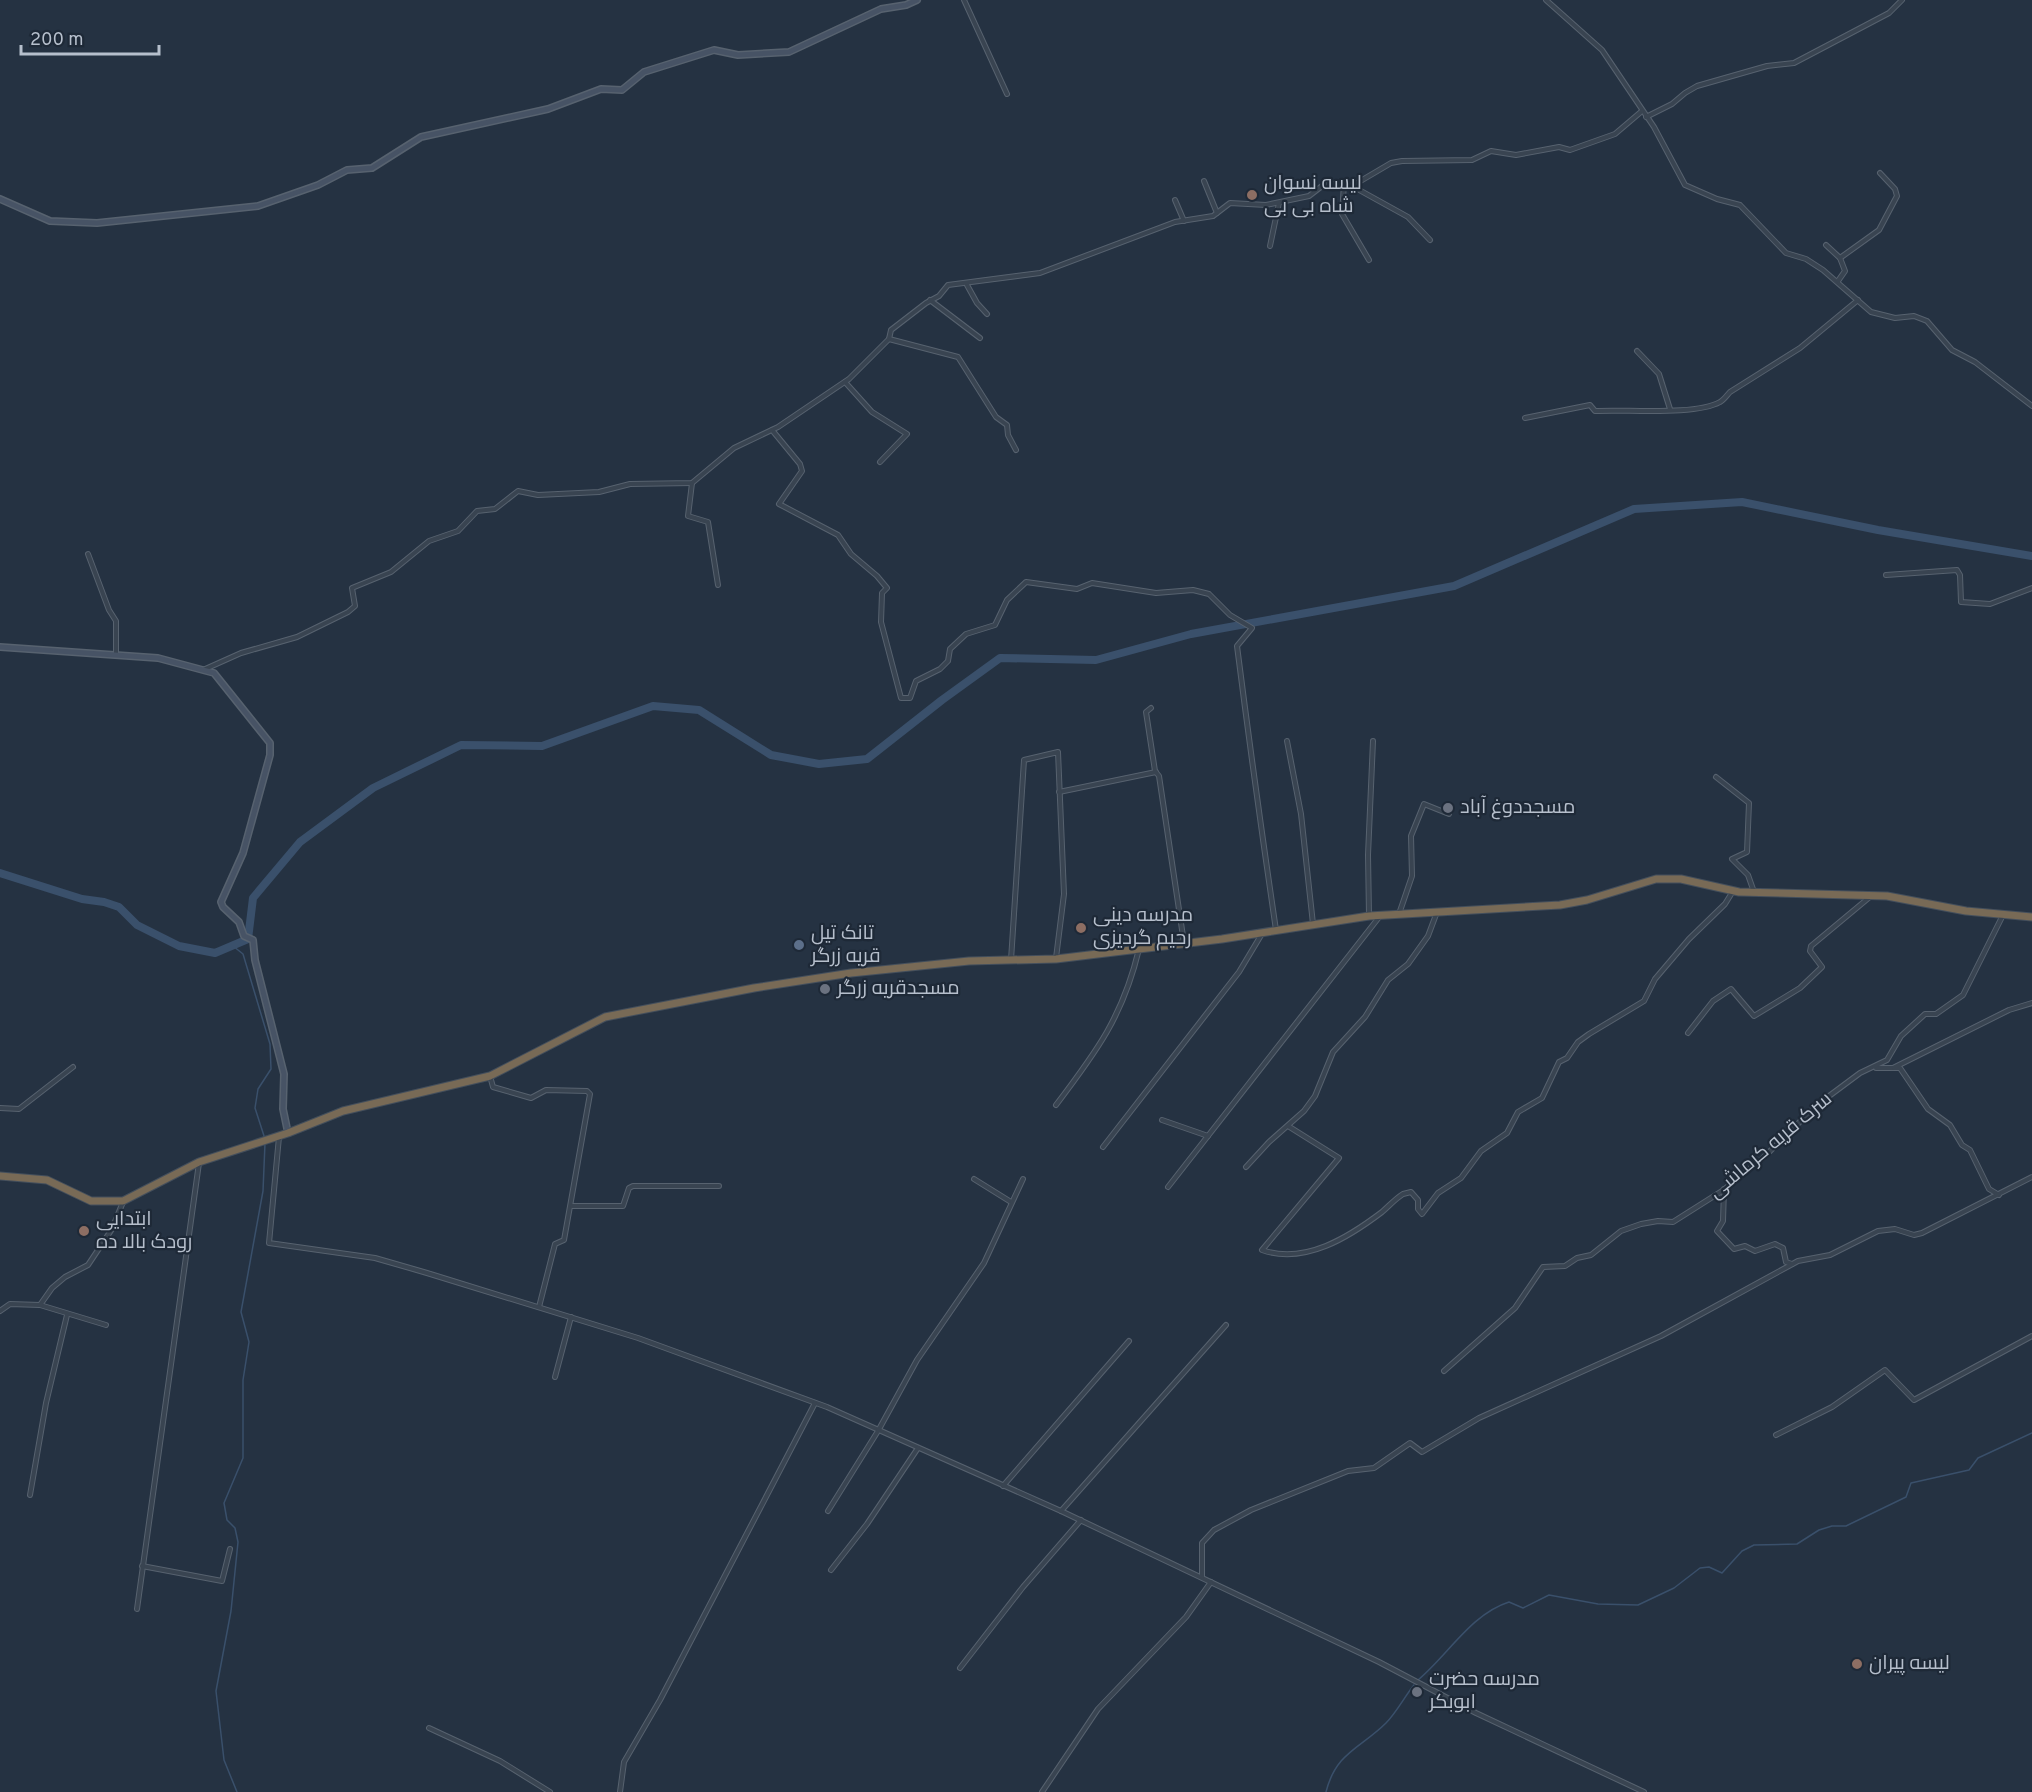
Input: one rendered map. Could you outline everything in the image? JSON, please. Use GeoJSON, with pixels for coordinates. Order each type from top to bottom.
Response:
{"type":"FeatureCollection","features":[{"type":"Feature","properties":{"kind":"highway"},"geometry":{"type":"LineString","coordinates":[[0,1176],[47,1180],[91,1201],[123,1201],[199,1162],[288,1133],[343,1111],[490,1076],[605,1017],[754,988],[840,975],[969,961],[1056,958],[1184,944],[1369,916],[1560,905],[1587,900],[1656,879],[1681,879],[1754,892],[1872,895],[2003,915],[2032,917]]}},
{"type":"Feature","properties":{"kind":"street"},"geometry":{"type":"LineString","coordinates":[[0,199],[50,221],[96,223],[258,206],[318,185],[347,170],[372,168],[421,137],[548,109],[601,88],[622,90],[644,72],[714,50],[738,55],[789,52],[881,9],[906,5],[917,0]]}},
{"type":"Feature","properties":{"kind":"street"},"geometry":{"type":"LineString","coordinates":[[964,0],[1006,94]]}},
{"type":"Feature","properties":{"kind":"street"},"geometry":{"type":"LineString","coordinates":[[1546,0],[1602,50],[1646,117],[1685,185],[1717,200],[1740,205],[1786,253],[1806,259],[1838,281],[1871,312],[1886,317],[1914,316],[1927,321],[1952,350],[1975,362],[2032,405]]}},
{"type":"Feature","properties":{"kind":"street"},"geometry":{"type":"LineString","coordinates":[[1646,117],[1672,104],[1697,86],[1767,66],[1794,63],[1834,39],[1889,13],[1902,0]]}},
{"type":"Feature","properties":{"kind":"street"},"geometry":{"type":"LineString","coordinates":[[1352,186],[1391,163],[1402,161],[1472,160],[1491,151],[1516,155],[1559,147],[1570,150],[1615,134],[1642,111]]}},
{"type":"Feature","properties":{"kind":"street"},"geometry":{"type":"LineString","coordinates":[[1840,258],[1879,230],[1897,195],[1895,189],[1880,173]]}},
{"type":"Feature","properties":{"kind":"street"},"geometry":{"type":"LineString","coordinates":[[1204,182],[1217,213]]}},
{"type":"Feature","properties":{"kind":"street"},"geometry":{"type":"LineString","coordinates":[[1344,184],[1342,214],[1369,260]]}},
{"type":"Feature","properties":{"kind":"street"},"geometry":{"type":"LineString","coordinates":[[202,670],[241,653],[297,637],[348,612],[355,606],[351,588],[391,572],[429,541],[458,531],[477,511],[495,509],[518,491],[538,495],[599,492],[630,484],[692,483],[734,448],[772,430],[845,382],[889,339],[891,330],[930,300],[939,296],[948,285],[967,285],[1040,273],[1132,237],[1217,213],[1236,202],[1266,205],[1279,203],[1309,196],[1322,186],[1344,184],[1352,186],[1408,217],[1430,240]]}},
{"type":"Feature","properties":{"kind":"street"},"geometry":{"type":"LineString","coordinates":[[1175,200],[1184,221]]}},
{"type":"Feature","properties":{"kind":"street"},"geometry":{"type":"LineString","coordinates":[[1270,246],[1279,203]]}},
{"type":"Feature","properties":{"kind":"street"},"geometry":{"type":"LineString","coordinates":[[1826,244],[1840,258],[1845,271],[1838,281]]}},
{"type":"Feature","properties":{"kind":"street"},"geometry":{"type":"LineString","coordinates":[[967,285],[977,303],[987,314]]}},
{"type":"Feature","properties":{"kind":"street"},"geometry":{"type":"LineString","coordinates":[[930,300],[980,338]]}},
{"type":"Feature","properties":{"kind":"street"},"geometry":{"type":"LineString","coordinates":[[1525,418],[1590,405],[1595,411],[1645,412],[1698,408],[1721,402],[1730,392],[1800,348],[1858,300]]}},
{"type":"Feature","properties":{"kind":"street"},"geometry":{"type":"LineString","coordinates":[[889,339],[958,357],[996,417],[1007,425],[1008,435],[1016,450]]}},
{"type":"Feature","properties":{"kind":"street"},"geometry":{"type":"LineString","coordinates":[[1637,351],[1659,374],[1670,409]]}},
{"type":"Feature","properties":{"kind":"street"},"geometry":{"type":"LineString","coordinates":[[845,382],[872,412],[907,434],[880,462]]}},
{"type":"Feature","properties":{"kind":"street"},"geometry":{"type":"LineString","coordinates":[[772,430],[800,464],[802,471],[779,504],[838,535],[851,554],[878,576],[887,588],[882,593],[881,622],[901,698],[910,698],[916,681],[940,669],[948,661],[951,649],[966,634],[994,625],[1007,600],[1026,582],[1077,589],[1092,583],[1156,592],[1193,590],[1209,594],[1218,600],[1230,615],[1252,628],[1236,646],[1248,720],[1248,750],[1276,930]]}},
{"type":"Feature","properties":{"kind":"street"},"geometry":{"type":"LineString","coordinates":[[692,483],[688,516],[708,522],[718,585]]}},
{"type":"Feature","properties":{"kind":"street"},"geometry":{"type":"LineString","coordinates":[[87,554],[116,621],[116,654]]}},
{"type":"Feature","properties":{"kind":"street"},"geometry":{"type":"LineString","coordinates":[[1886,575],[1957,570],[1960,574],[1961,602],[1990,604],[2032,588]]}},
{"type":"Feature","properties":{"kind":"street"},"geometry":{"type":"LineString","coordinates":[[0,647],[68,654],[116,654],[158,658],[214,673],[270,743],[270,755],[243,854],[221,902],[223,907],[239,922],[244,936],[253,940],[255,960],[284,1074],[283,1109],[288,1133]]}},
{"type":"Feature","properties":{"kind":"street"},"geometry":{"type":"LineString","coordinates":[[1151,708],[1146,712],[1155,771],[1158,772],[1184,944]]}},
{"type":"Feature","properties":{"kind":"street"},"geometry":{"type":"LineString","coordinates":[[1287,741],[1301,814],[1308,898],[1313,925]]}},
{"type":"Feature","properties":{"kind":"street"},"geometry":{"type":"LineString","coordinates":[[1369,916],[1368,855],[1373,741]]}},
{"type":"Feature","properties":{"kind":"street"},"geometry":{"type":"LineString","coordinates":[[1011,961],[1024,760],[1058,752],[1064,894],[1056,958]]}},
{"type":"Feature","properties":{"kind":"street"},"geometry":{"type":"LineString","coordinates":[[1059,792],[1158,772]]}},
{"type":"Feature","properties":{"kind":"street"},"geometry":{"type":"LineString","coordinates":[[1716,777],[1749,803],[1747,852],[1732,859],[1748,875],[1754,892]]}},
{"type":"Feature","properties":{"kind":"street"},"geometry":{"type":"LineString","coordinates":[[1399,914],[1413,876],[1411,836],[1424,804],[1449,814]]}},
{"type":"Feature","properties":{"kind":"street"},"geometry":{"type":"LineString","coordinates":[[1288,1126],[1339,1158],[1262,1250],[1274,1254],[1304,1252],[1345,1240],[1403,1194],[1411,1192],[1418,1200],[1418,1209],[1422,1214],[1438,1193],[1461,1178],[1481,1151],[1507,1133],[1518,1112],[1542,1098],[1559,1062],[1567,1058],[1578,1042],[1644,1001],[1655,979],[1689,939],[1725,904],[1733,890]]}},
{"type":"Feature","properties":{"kind":"street"},"geometry":{"type":"LineString","coordinates":[[1688,1033],[1713,1001],[1731,989],[1754,1016],[1800,988],[1822,967],[1810,946],[1872,895]]}},
{"type":"Feature","properties":{"kind":"street"},"geometry":{"type":"LineString","coordinates":[[1246,1167],[1269,1142],[1288,1126],[1315,1095],[1333,1052],[1365,1017],[1388,980],[1408,964],[1428,936],[1437,912]]}},
{"type":"Feature","properties":{"kind":"street"},"geometry":{"type":"LineString","coordinates":[[1168,1187],[1380,915]]}},
{"type":"Feature","properties":{"kind":"street","name":"سرک قریه کرماشی"},"geometry":{"type":"LineString","coordinates":[[1444,1371],[1515,1308],[1543,1267],[1565,1266],[1577,1258],[1591,1255],[1621,1231],[1641,1224],[1658,1221],[1673,1222],[1724,1189],[1763,1158],[1817,1105],[1860,1073],[1875,1068],[1887,1060],[1901,1036],[1925,1014],[1942,1011],[1963,995],[2003,915]]}},
{"type":"Feature","properties":{"kind":"street"},"geometry":{"type":"LineString","coordinates":[[1103,1147],[1239,972],[1263,932]]}},
{"type":"Feature","properties":{"kind":"street"},"geometry":{"type":"LineString","coordinates":[[1056,1105],[1088,1064],[1119,1012],[1139,949]]}},
{"type":"Feature","properties":{"kind":"street"},"geometry":{"type":"LineString","coordinates":[[1893,1068],[2009,1010],[2032,1003]]}},
{"type":"Feature","properties":{"kind":"street"},"geometry":{"type":"LineString","coordinates":[[0,1108],[19,1109],[73,1067]]}},
{"type":"Feature","properties":{"kind":"street"},"geometry":{"type":"LineString","coordinates":[[1875,1068],[1900,1068],[1924,1104],[1950,1125],[1962,1145],[1970,1150],[1989,1189],[1999,1195]]}},
{"type":"Feature","properties":{"kind":"street"},"geometry":{"type":"LineString","coordinates":[[490,1076],[493,1087],[525,1097],[539,1095],[546,1090],[590,1092],[572,1206],[564,1240],[555,1244],[539,1307]]}},
{"type":"Feature","properties":{"kind":"street"},"geometry":{"type":"LineString","coordinates":[[1162,1119],[1208,1136]]}},
{"type":"Feature","properties":{"kind":"street"},"geometry":{"type":"LineString","coordinates":[[279,1136],[269,1243],[375,1258],[570,1317],[815,1403],[1081,1520],[1379,1662],[1476,1713],[1644,1792]]}},
{"type":"Feature","properties":{"kind":"street"},"geometry":{"type":"LineString","coordinates":[[137,1609],[199,1162]]}},
{"type":"Feature","properties":{"kind":"street"},"geometry":{"type":"LineString","coordinates":[[1202,1578],[1202,1543],[1214,1530],[1242,1515],[1348,1471],[1374,1468],[1410,1443],[1422,1452],[1479,1418],[1660,1336],[1793,1264],[1810,1257],[1830,1255],[1878,1231],[1895,1229],[1914,1235],[1922,1233],[2032,1177]]}},
{"type":"Feature","properties":{"kind":"street"},"geometry":{"type":"LineString","coordinates":[[974,1179],[1011,1202]]}},
{"type":"Feature","properties":{"kind":"street"},"geometry":{"type":"LineString","coordinates":[[828,1511],[878,1431],[917,1360],[984,1263],[1023,1179]]}},
{"type":"Feature","properties":{"kind":"street"},"geometry":{"type":"LineString","coordinates":[[572,1206],[623,1206],[629,1188],[633,1186],[719,1186]]}},
{"type":"Feature","properties":{"kind":"street"},"geometry":{"type":"LineString","coordinates":[[1724,1189],[1723,1221],[1717,1231],[1727,1244],[1734,1249],[1744,1246],[1755,1251],[1775,1244],[1783,1248],[1786,1262],[1793,1264]]}},
{"type":"Feature","properties":{"kind":"street"},"geometry":{"type":"LineString","coordinates":[[40,1305],[51,1288],[65,1277],[88,1265],[112,1229],[123,1201]]}},
{"type":"Feature","properties":{"kind":"street"},"geometry":{"type":"LineString","coordinates":[[0,1311],[10,1304],[40,1305],[106,1325]]}},
{"type":"Feature","properties":{"kind":"street"},"geometry":{"type":"LineString","coordinates":[[30,1495],[46,1403],[67,1315]]}},
{"type":"Feature","properties":{"kind":"street"},"geometry":{"type":"LineString","coordinates":[[555,1377],[570,1317]]}},
{"type":"Feature","properties":{"kind":"street"},"geometry":{"type":"LineString","coordinates":[[1061,1511],[1226,1325]]}},
{"type":"Feature","properties":{"kind":"street"},"geometry":{"type":"LineString","coordinates":[[1776,1435],[1832,1407],[1885,1370],[1914,1400],[2032,1336]]}},
{"type":"Feature","properties":{"kind":"street"},"geometry":{"type":"LineString","coordinates":[[1004,1486],[1129,1341]]}},
{"type":"Feature","properties":{"kind":"street"},"geometry":{"type":"LineString","coordinates":[[620,1792],[624,1762],[660,1700],[815,1403]]}},
{"type":"Feature","properties":{"kind":"street"},"geometry":{"type":"LineString","coordinates":[[831,1570],[867,1524],[918,1448]]}},
{"type":"Feature","properties":{"kind":"street"},"geometry":{"type":"LineString","coordinates":[[960,1668],[1023,1587],[1081,1520]]}},
{"type":"Feature","properties":{"kind":"street"},"geometry":{"type":"LineString","coordinates":[[142,1566],[222,1581],[230,1549]]}},
{"type":"Feature","properties":{"kind":"street"},"geometry":{"type":"LineString","coordinates":[[1042,1792],[1105,1700],[1186,1617],[1211,1582]]}},
{"type":"Feature","properties":{"kind":"street"},"geometry":{"type":"LineString","coordinates":[[429,1728],[500,1761],[550,1792]]}},
{"type":"Feature","properties":{"kind":"waterway"},"geometry":{"type":"LineString","coordinates":[[0,873],[82,899],[119,907],[137,925],[179,946],[215,953],[248,939],[253,898],[300,842],[373,788],[461,745],[542,746],[653,706],[699,710],[771,755],[819,764],[867,759],[1000,658],[1096,660],[1191,634],[1454,586],[1634,509],[1742,502],[1878,530],[2032,556]]}},
{"type":"Feature","properties":{"kind":"waterway"},"geometry":{"type":"LineString","coordinates":[[233,946],[243,954],[270,1044],[271,1069],[258,1089],[255,1108],[265,1139]]}},
{"type":"Feature","properties":{"kind":"waterway"},"geometry":{"type":"LineString","coordinates":[[237,1792],[224,1760],[216,1691],[231,1611],[238,1542],[235,1528],[227,1520],[224,1503],[243,1458],[243,1380],[249,1342],[241,1312],[263,1191],[265,1143]]}},
{"type":"Feature","properties":{"kind":"waterway"},"geometry":{"type":"LineString","coordinates":[[1418,1680],[1471,1625],[1495,1608],[1509,1602],[1523,1608],[1549,1595],[1598,1604],[1638,1605],[1674,1588],[1700,1568],[1709,1567],[1722,1573],[1742,1551],[1754,1545],[1797,1544],[1819,1530],[1832,1526],[1846,1526],[1906,1497],[1911,1483],[1969,1470],[1978,1458],[2032,1433]]}},
{"type":"Feature","properties":{"kind":"waterway"},"geometry":{"type":"LineString","coordinates":[[1326,1792],[1330,1779],[1343,1759],[1386,1723],[1414,1685]]}},
{"type":"Feature","properties":{"kind":"place","name":"لیسه نسوان شاه بی بی"},"geometry":{"type":"Point","coordinates":[1252,195]}},
{"type":"Feature","properties":{"kind":"place","name":"مسجددوغ آباد"},"geometry":{"type":"Point","coordinates":[1448,808]}},
{"type":"Feature","properties":{"kind":"place","name":"مدرسه دینی رحیم گردیزی"},"geometry":{"type":"Point","coordinates":[1081,928]}},
{"type":"Feature","properties":{"kind":"place","name":"تانک تیل قریه زرگر"},"geometry":{"type":"Point","coordinates":[799,945]}},
{"type":"Feature","properties":{"kind":"place","name":"مسجدقریه زرگر"},"geometry":{"type":"Point","coordinates":[825,989]}},
{"type":"Feature","properties":{"kind":"place","name":"ابتدایی رودک بالا ده"},"geometry":{"type":"Point","coordinates":[84,1231]}},
{"type":"Feature","properties":{"kind":"place","name":"لیسه پیران"},"geometry":{"type":"Point","coordinates":[1857,1664]}},
{"type":"Feature","properties":{"kind":"place","name":"مدرسه حضرت ابوبکر"},"geometry":{"type":"Point","coordinates":[1417,1692]}}]}
